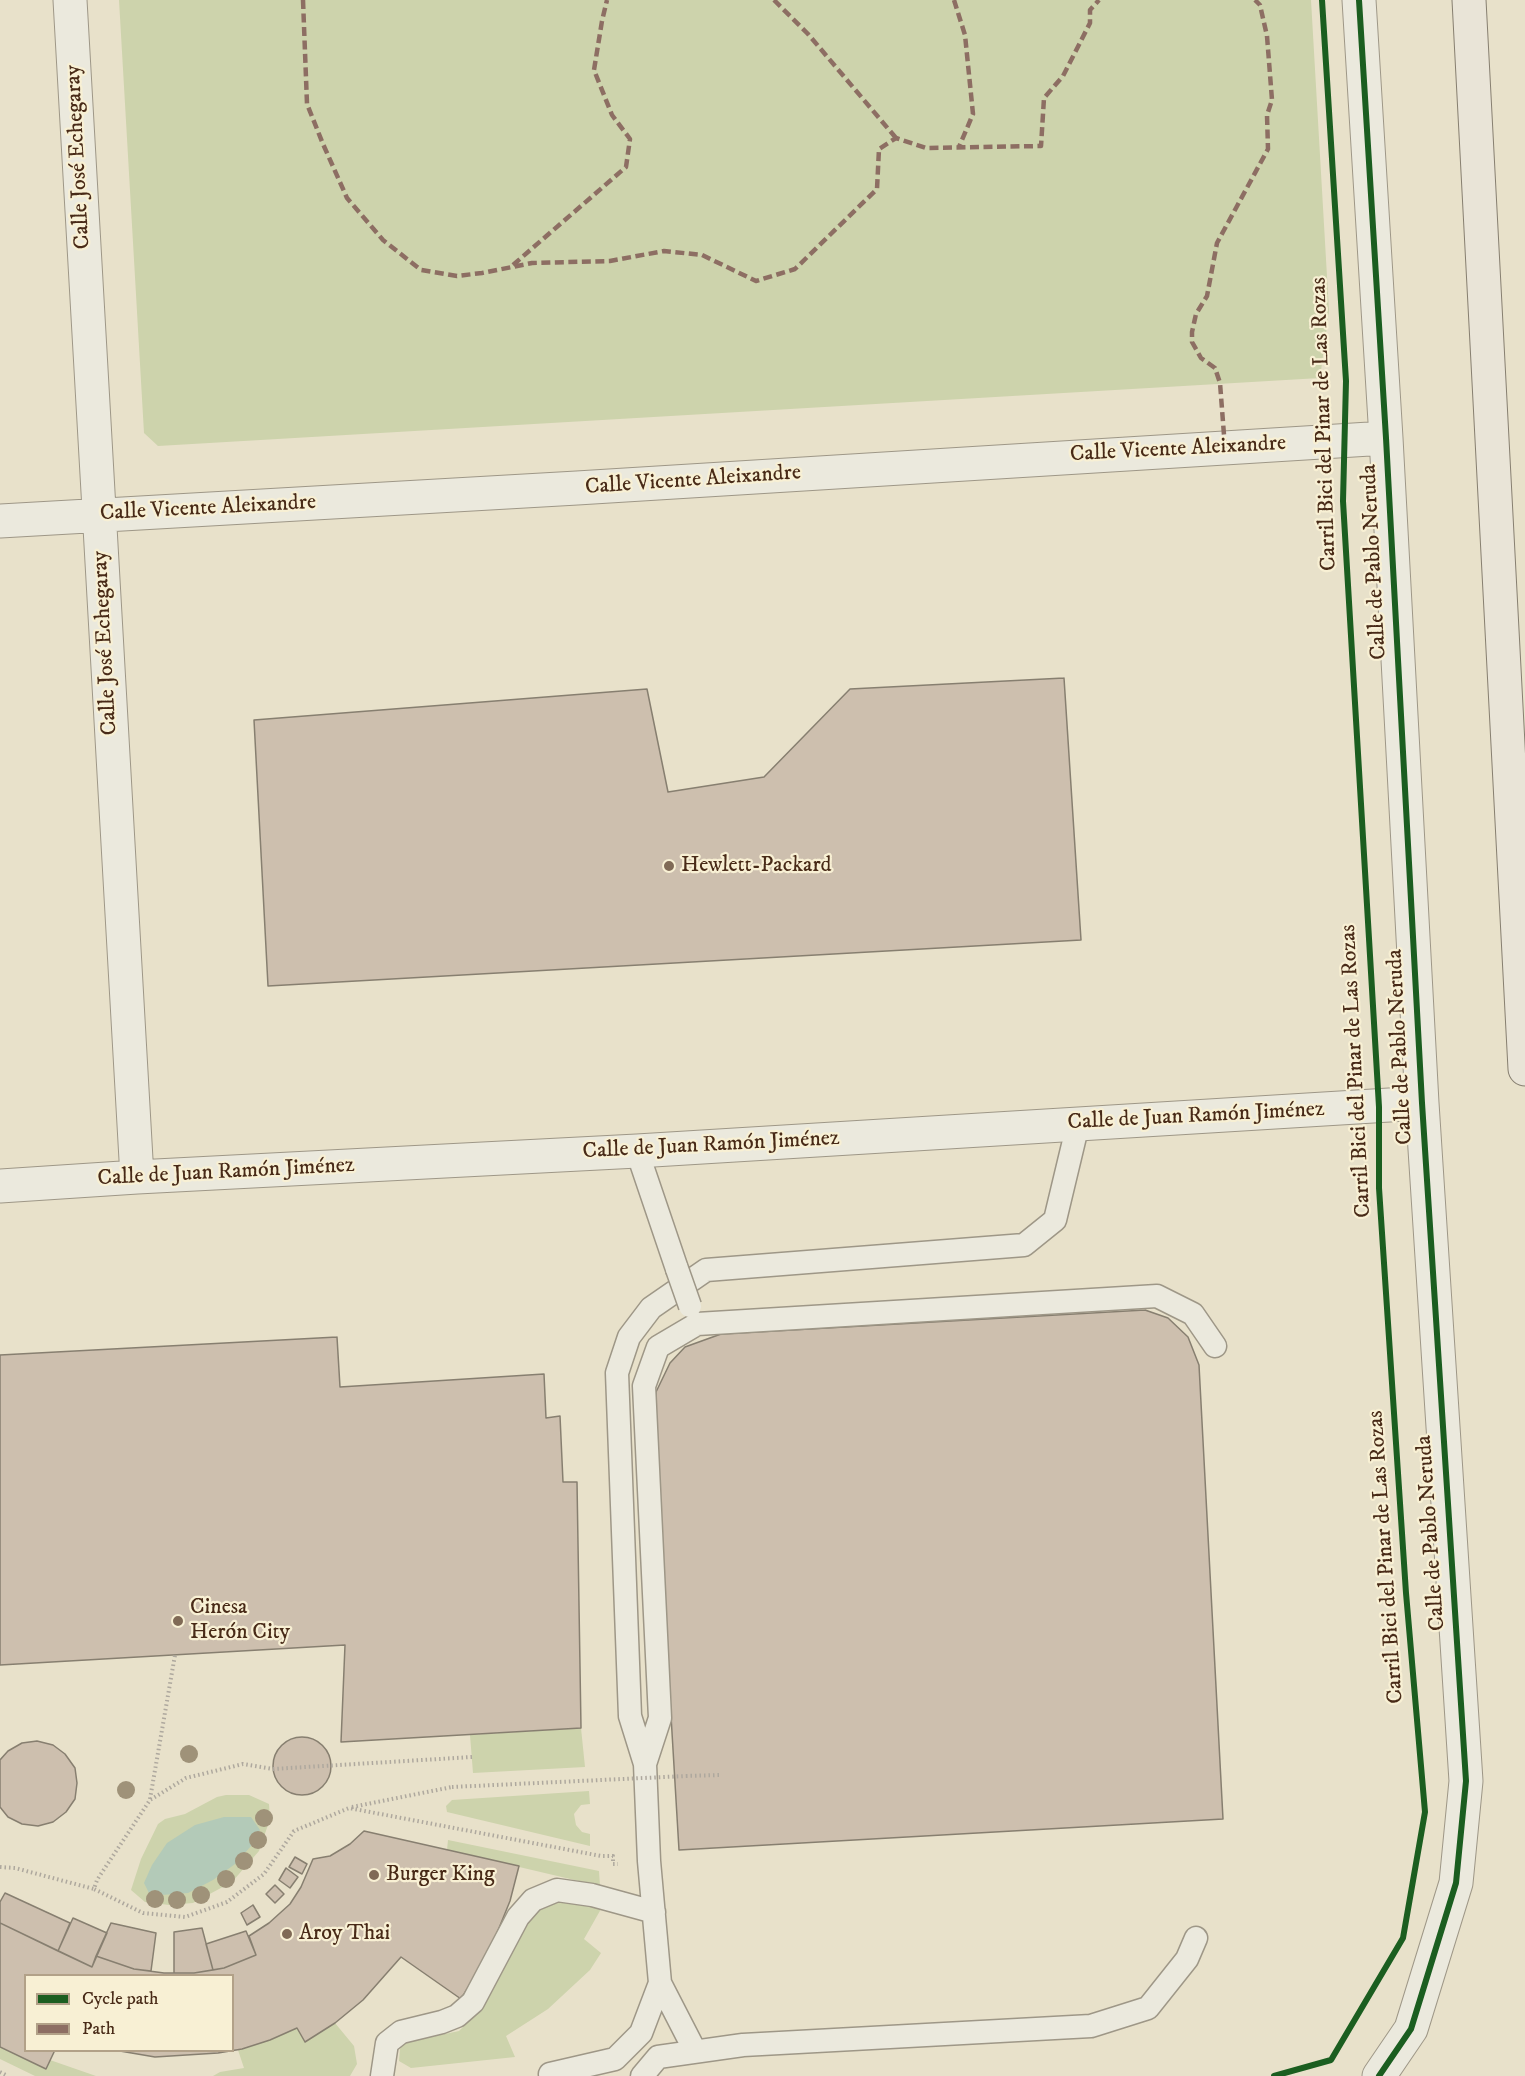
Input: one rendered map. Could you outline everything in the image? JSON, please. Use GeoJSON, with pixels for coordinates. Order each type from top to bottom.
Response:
{"type":"FeatureCollection","features":[{"type":"Feature","properties":{"kind":"highway"},"geometry":{"type":"LineString","coordinates":[[1470,0],[1525,1069]]}},
{"type":"Feature","properties":{"kind":"street","name":"Calle José Echegaray"},"geometry":{"type":"LineString","coordinates":[[70,0],[137,1177]]}},
{"type":"Feature","properties":{"kind":"street","name":"Calle de Pablo Neruda"},"geometry":{"type":"LineString","coordinates":[[1359,0],[1386,438],[1422,1103],[1466,1781],[1456,1883],[1411,2029],[1379,2076]]}},
{"type":"Feature","properties":{"kind":"street","name":"Calle Vicente Aleixandre"},"geometry":{"type":"LineString","coordinates":[[0,521],[566,489],[1386,438]]}},
{"type":"Feature","properties":{"kind":"street","name":"Calle de Juan Ramón Jiménez"},"geometry":{"type":"LineString","coordinates":[[0,1186],[637,1151],[1422,1103]]}},
{"type":"Feature","properties":{"kind":"lane"},"geometry":{"type":"LineString","coordinates":[[695,2051],[660,1983],[649,1861],[645,1764],[630,1716],[617,1373],[629,1337],[651,1308],[706,1270],[1024,1245],[1055,1220],[1078,1124]]}},
{"type":"Feature","properties":{"kind":"lane"},"geometry":{"type":"LineString","coordinates":[[637,1151],[693,1315]]}},
{"type":"Feature","properties":{"kind":"lane"},"geometry":{"type":"LineString","coordinates":[[645,1764],[660,1718],[644,1386],[658,1347],[693,1315],[1157,1296],[1193,1314],[1215,1346]]}},
{"type":"Feature","properties":{"kind":"lane"},"geometry":{"type":"LineString","coordinates":[[382,2076],[387,2043],[401,2032],[457,2016],[472,2002],[518,1917],[533,1900],[557,1890],[592,1895],[654,1912]]}},
{"type":"Feature","properties":{"kind":"lane"},"geometry":{"type":"LineString","coordinates":[[642,2076],[658,2057],[743,2045],[1091,2026],[1148,2008],[1187,1959],[1196,1938]]}},
{"type":"Feature","properties":{"kind":"lane"},"geometry":{"type":"LineString","coordinates":[[545,2075],[615,2059],[642,2032],[660,1983]]}},
{"type":"Feature","properties":{"kind":"path"},"geometry":{"type":"LineString","coordinates":[[94,1889],[97,1880],[150,1800],[175,1655]]}},
{"type":"Feature","properties":{"kind":"path"},"geometry":{"type":"LineString","coordinates":[[150,1800],[186,1778],[243,1764],[273,1769],[472,1756]]}},
{"type":"Feature","properties":{"kind":"path"},"geometry":{"type":"LineString","coordinates":[[0,1867],[15,1868],[94,1889],[143,1913],[185,1917],[227,1902],[264,1874],[294,1831],[349,1808],[452,1787],[721,1775]]}},
{"type":"Feature","properties":{"kind":"path"},"geometry":{"type":"LineString","coordinates":[[349,1808],[601,1856],[613,1856],[613,1864]]}},
{"type":"Feature","properties":{"kind":"path"},"geometry":{"type":"LineString","coordinates":[[0,2072],[8,2076]]}},
{"type":"Feature","properties":{"kind":"shaded area"},"geometry":{"type":"Polygon","coordinates":[[[119,0],[1311,0],[1329,311],[1320,378],[158,446],[144,433],[119,0]]]}},
{"type":"Feature","properties":{"kind":"shaded area"},"geometry":{"type":"Polygon","coordinates":[[[581,1728],[585,1767],[473,1773],[470,1735],[581,1728]]]}},
{"type":"Feature","properties":{"kind":"shaded area"},"geometry":{"type":"Polygon","coordinates":[[[589,1791],[590,1804],[581,1805],[574,1814],[576,1825],[582,1832],[590,1834],[590,1846],[447,1812],[446,1806],[452,1800],[589,1791]]]}},
{"type":"Feature","properties":{"kind":"shaded area"},"geometry":{"type":"Polygon","coordinates":[[[249,1795],[269,1804],[270,1819],[259,1851],[232,1882],[193,1903],[169,1905],[145,1902],[131,1890],[141,1859],[158,1824],[165,1819],[185,1814],[217,1797],[249,1795]]]}},
{"type":"Feature","properties":{"kind":"shaded area"},"geometry":{"type":"Polygon","coordinates":[[[224,1817],[251,1817],[260,1830],[251,1846],[235,1864],[213,1880],[188,1893],[161,1895],[149,1893],[144,1883],[152,1865],[167,1843],[195,1825],[224,1817]]]}},
{"type":"Feature","properties":{"kind":"shaded area"},"geometry":{"type":"Polygon","coordinates":[[[448,1840],[599,1871],[600,1886],[447,1850],[448,1840]]]}},
{"type":"Feature","properties":{"kind":"shaded area"},"geometry":{"type":"Polygon","coordinates":[[[569,1902],[601,1909],[584,1939],[601,1953],[590,1970],[548,2009],[506,2036],[515,2057],[411,2068],[399,2061],[400,2049],[405,2039],[422,2033],[431,2037],[459,2031],[478,2012],[508,1961],[526,1922],[537,1911],[549,1904],[569,1902]]]}},
{"type":"Feature","properties":{"kind":"shaded area"},"geometry":{"type":"Polygon","coordinates":[[[335,2023],[354,2046],[357,2064],[350,2076],[213,2076],[220,2072],[244,2068],[238,2050],[297,2028],[305,2041],[335,2023]]]}},
{"type":"Feature","properties":{"kind":"shaded area"},"geometry":{"type":"Polygon","coordinates":[[[0,2047],[46,2069],[50,2060],[96,2076],[35,2076],[0,2059],[0,2047]]]}},
{"type":"Feature","properties":{"kind":"building","name":"Hewlett-Packard"},"geometry":{"type":"Polygon","coordinates":[[[1064,678],[1081,940],[268,986],[254,720],[647,689],[668,792],[764,777],[850,689],[1064,678]]]}},
{"type":"Feature","properties":{"kind":"building"},"geometry":{"type":"Polygon","coordinates":[[[1145,1310],[1168,1318],[1188,1337],[1199,1365],[1223,1819],[679,1850],[654,1430],[656,1392],[670,1363],[685,1347],[721,1334],[1145,1310]]]}},
{"type":"Feature","properties":{"kind":"building"},"geometry":{"type":"Polygon","coordinates":[[[337,1337],[340,1387],[544,1374],[546,1418],[560,1416],[563,1482],[577,1482],[581,1728],[341,1742],[345,1645],[0,1665],[0,1355],[337,1337]]]}},
{"type":"Feature","properties":{"kind":"building"},"geometry":{"type":"Polygon","coordinates":[[[302,1737],[318,1742],[326,1750],[331,1766],[326,1782],[318,1790],[302,1795],[286,1790],[278,1782],[273,1766],[278,1750],[286,1742],[302,1737]]]}},
{"type":"Feature","properties":{"kind":"building"},"geometry":{"type":"Polygon","coordinates":[[[37,1741],[53,1745],[65,1754],[75,1768],[77,1783],[75,1799],[66,1812],[53,1822],[38,1826],[22,1824],[8,1817],[0,1807],[0,1760],[8,1751],[22,1743],[37,1741]]]}},
{"type":"Feature","properties":{"kind":"building"},"geometry":{"type":"Polygon","coordinates":[[[364,1831],[519,1866],[510,1901],[497,1933],[483,1963],[461,1999],[401,1957],[363,2000],[335,2023],[305,2042],[297,2028],[270,2040],[234,2050],[234,1974],[24,1974],[24,2052],[54,2052],[46,2069],[0,2047],[0,1923],[92,1967],[96,1956],[134,1969],[164,1973],[194,1973],[224,1968],[256,1955],[249,1936],[269,1923],[290,1904],[301,1887],[313,1859],[330,1856],[350,1844],[364,1831]]]}},
{"type":"Feature","properties":{"kind":"building"},"geometry":{"type":"Polygon","coordinates":[[[295,1857],[307,1864],[302,1874],[289,1867],[295,1857]]]}},
{"type":"Feature","properties":{"kind":"building"},"geometry":{"type":"Polygon","coordinates":[[[286,1868],[298,1877],[290,1888],[279,1880],[286,1868]]]}},
{"type":"Feature","properties":{"kind":"building"},"geometry":{"type":"Polygon","coordinates":[[[275,1885],[284,1894],[275,1903],[266,1894],[275,1885]]]}},
{"type":"Feature","properties":{"kind":"building"},"geometry":{"type":"Polygon","coordinates":[[[5,1893],[70,1923],[58,1951],[0,1923],[0,1902],[5,1893]]]}},
{"type":"Feature","properties":{"kind":"building"},"geometry":{"type":"Polygon","coordinates":[[[253,1905],[260,1917],[247,1925],[241,1913],[253,1905]]]}},
{"type":"Feature","properties":{"kind":"building"},"geometry":{"type":"Polygon","coordinates":[[[73,1918],[107,1933],[92,1967],[58,1951],[73,1918]]]}},
{"type":"Feature","properties":{"kind":"building"},"geometry":{"type":"Polygon","coordinates":[[[111,1923],[156,1933],[151,1971],[134,1969],[96,1956],[111,1923]]]}},
{"type":"Feature","properties":{"kind":"building"},"geometry":{"type":"Polygon","coordinates":[[[202,1928],[213,1970],[174,1973],[174,1932],[202,1928]]]}},
{"type":"Feature","properties":{"kind":"building"},"geometry":{"type":"Polygon","coordinates":[[[246,1931],[256,1955],[213,1970],[206,1944],[246,1931]]]}},
{"type":"Feature","properties":{"kind":"building"},"geometry":{"type":"Polygon","coordinates":[[[126,2052],[224,2052],[218,2053],[155,2057],[126,2052]]]}},
{"type":"Feature","properties":{"kind":"marked path"},"geometry":{"type":"LineString","coordinates":[[303,0],[307,104],[323,144],[347,198],[383,240],[421,270],[457,276],[532,263],[610,261],[664,251],[702,255],[756,281],[795,269],[877,189],[879,149],[896,138],[926,148],[1041,146],[1044,98],[1063,76],[1090,23],[1090,10],[1099,0]]}},
{"type":"Feature","properties":{"kind":"marked path"},"geometry":{"type":"LineString","coordinates":[[513,265],[626,167],[630,139],[612,115],[594,70],[607,0]]}},
{"type":"Feature","properties":{"kind":"marked path"},"geometry":{"type":"LineString","coordinates":[[774,0],[808,34],[896,138]]}},
{"type":"Feature","properties":{"kind":"marked path"},"geometry":{"type":"LineString","coordinates":[[954,0],[965,35],[973,114],[959,147]]}},
{"type":"Feature","properties":{"kind":"marked path"},"geometry":{"type":"LineString","coordinates":[[1225,448],[1220,383],[1215,368],[1201,358],[1192,342],[1192,332],[1196,314],[1207,296],[1217,243],[1268,149],[1267,115],[1272,100],[1267,36],[1260,5],[1255,0]]}},
{"type":"Feature","properties":{"kind":"cycle path","name":"Carril Bici del Pinar de Las Rozas"},"geometry":{"type":"LineString","coordinates":[[1274,2076],[1331,2060],[1403,1938],[1425,1812],[1406,1593],[1379,1188],[1379,1107],[1343,501],[1346,381],[1322,0]]}},
{"type":"Feature","properties":{"kind":"cycle path"},"geometry":{"type":"LineString","coordinates":[[1359,0],[1386,438],[1422,1103],[1466,1781],[1456,1883],[1411,2029],[1379,2076]]}},
{"type":"Feature","properties":{"kind":"place","name":"Hewlett-Packard"},"geometry":{"type":"Point","coordinates":[669,866]}},
{"type":"Feature","properties":{"kind":"place","name":"Cinesa Herón City"},"geometry":{"type":"Point","coordinates":[178,1621]}},
{"type":"Feature","properties":{"kind":"place","name":"Burger King"},"geometry":{"type":"Point","coordinates":[374,1875]}},
{"type":"Feature","properties":{"kind":"place","name":"Aroy Thai"},"geometry":{"type":"Point","coordinates":[287,1934]}}]}
